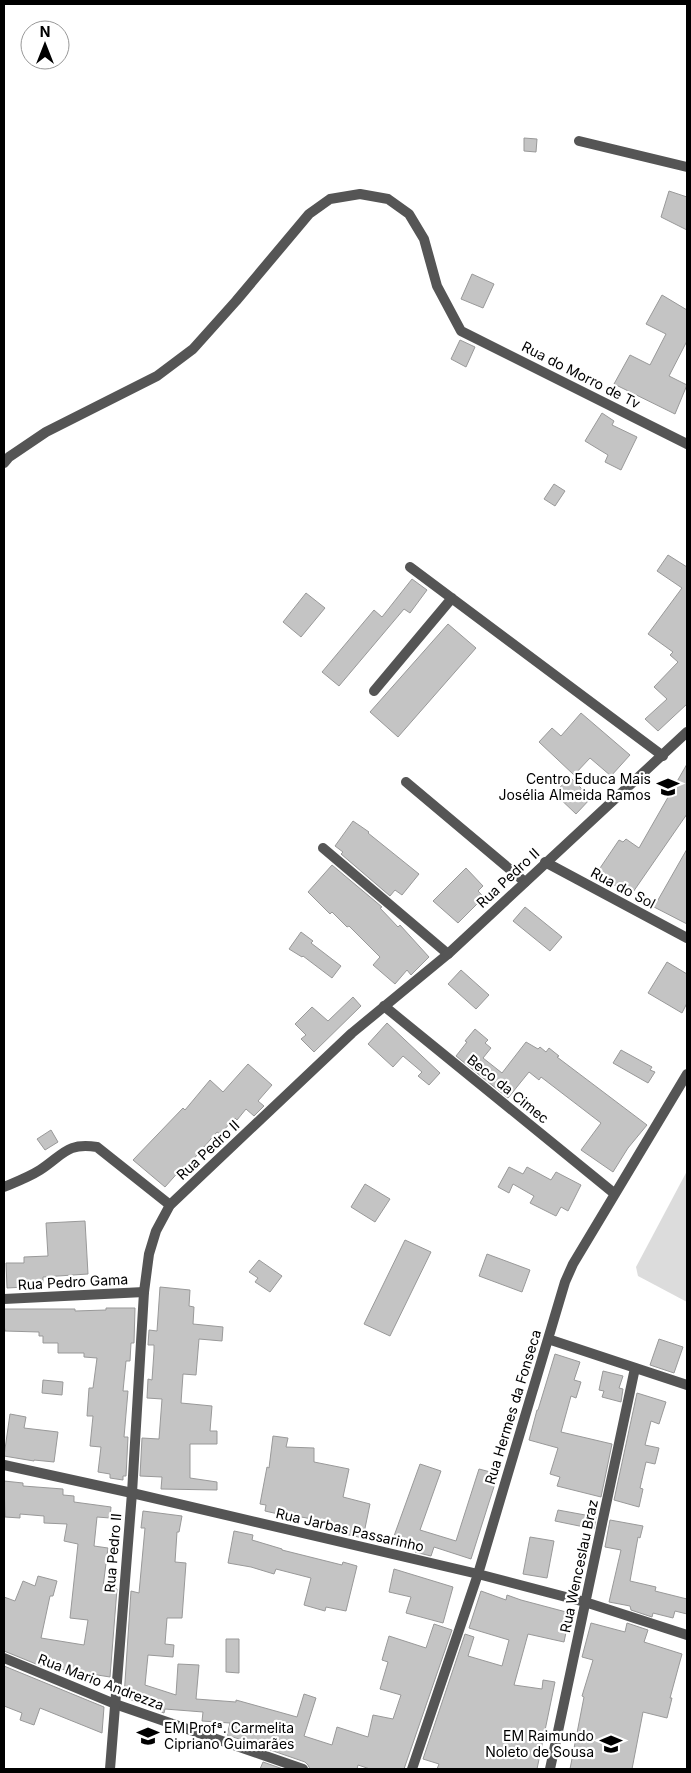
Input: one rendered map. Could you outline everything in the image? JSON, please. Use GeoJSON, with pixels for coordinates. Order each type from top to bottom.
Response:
{"type":"FeatureCollection","features":[{"type":"Feature","properties":{"kind":"street"},"geometry":{"type":"LineString","coordinates":[[579,141],[687,168]]}},
{"type":"Feature","properties":{"kind":"street","name":"Rua do Morro de Tv"},"geometry":{"type":"LineString","coordinates":[[4,463],[8,457],[46,432],[157,376],[193,349],[309,214],[330,199],[360,194],[388,199],[409,214],[424,239],[437,286],[461,331],[687,444]]}},
{"type":"Feature","properties":{"kind":"street"},"geometry":{"type":"LineString","coordinates":[[410,567],[663,756]]}},
{"type":"Feature","properties":{"kind":"street"},"geometry":{"type":"LineString","coordinates":[[374,691],[452,598]]}},
{"type":"Feature","properties":{"kind":"street","name":"Rua Pedro II"},"geometry":{"type":"LineString","coordinates":[[110,1769],[132,1493],[144,1292],[149,1254],[156,1231],[170,1205],[352,1033],[448,954],[687,732]]}},
{"type":"Feature","properties":{"kind":"street"},"geometry":{"type":"LineString","coordinates":[[406,782],[525,882]]}},
{"type":"Feature","properties":{"kind":"street"},"geometry":{"type":"LineString","coordinates":[[323,848],[448,954]]}},
{"type":"Feature","properties":{"kind":"street","name":"Rua do Sol"},"geometry":{"type":"LineString","coordinates":[[545,862],[687,938]]}},
{"type":"Feature","properties":{"kind":"street","name":"Beco da Cimec"},"geometry":{"type":"LineString","coordinates":[[384,1006],[615,1194]]}},
{"type":"Feature","properties":{"kind":"street","name":"Rua Hermes da Fonseca"},"geometry":{"type":"LineString","coordinates":[[412,1769],[478,1574],[564,1282],[687,1074]]}},
{"type":"Feature","properties":{"kind":"street"},"geometry":{"type":"LineString","coordinates":[[4,1187],[40,1170],[67,1149],[77,1146],[97,1147],[170,1205]]}},
{"type":"Feature","properties":{"kind":"street","name":"Rua Pedro Gama"},"geometry":{"type":"LineString","coordinates":[[4,1299],[144,1292]]}},
{"type":"Feature","properties":{"kind":"street"},"geometry":{"type":"LineString","coordinates":[[548,1339],[687,1385]]}},
{"type":"Feature","properties":{"kind":"street","name":"Rua Wenceslau Braz"},"geometry":{"type":"LineString","coordinates":[[550,1769],[635,1368]]}},
{"type":"Feature","properties":{"kind":"street","name":"Rua Jarbas Passarinho"},"geometry":{"type":"LineString","coordinates":[[4,1464],[478,1574],[585,1602],[687,1636]]}},
{"type":"Feature","properties":{"kind":"street","name":"Rua Mario Andrezza"},"geometry":{"type":"LineString","coordinates":[[4,1658],[115,1704],[303,1769]]}},
{"type":"Feature","properties":{"kind":"shaded area"},"geometry":{"type":"Polygon","coordinates":[[[687,1171],[687,1302],[638,1276],[636,1267],[687,1171]]]}},
{"type":"Feature","properties":{"kind":"building"},"geometry":{"type":"Polygon","coordinates":[[[524,138],[537,139],[536,152],[524,151],[524,138]]]}},
{"type":"Feature","properties":{"kind":"building"},"geometry":{"type":"Polygon","coordinates":[[[669,191],[687,197],[687,230],[661,217],[669,191]]]}},
{"type":"Feature","properties":{"kind":"building"},"geometry":{"type":"Polygon","coordinates":[[[472,274],[494,284],[483,308],[461,299],[472,274]]]}},
{"type":"Feature","properties":{"kind":"building"},"geometry":{"type":"Polygon","coordinates":[[[662,295],[687,310],[687,341],[669,376],[687,385],[675,414],[614,384],[630,355],[650,365],[666,334],[646,324],[662,295]]]}},
{"type":"Feature","properties":{"kind":"building"},"geometry":{"type":"Polygon","coordinates":[[[460,340],[475,347],[466,367],[451,359],[460,340]]]}},
{"type":"Feature","properties":{"kind":"building"},"geometry":{"type":"Polygon","coordinates":[[[602,413],[614,421],[612,425],[637,437],[621,470],[605,462],[608,455],[585,441],[602,413]]]}},
{"type":"Feature","properties":{"kind":"building"},"geometry":{"type":"Polygon","coordinates":[[[554,484],[565,491],[555,506],[544,499],[554,484]]]}},
{"type":"Feature","properties":{"kind":"building"},"geometry":{"type":"Polygon","coordinates":[[[668,555],[687,567],[687,704],[658,731],[645,719],[667,699],[654,687],[678,662],[670,655],[673,652],[648,634],[682,588],[657,571],[668,555]]]}},
{"type":"Feature","properties":{"kind":"building"},"geometry":{"type":"Polygon","coordinates":[[[412,579],[427,590],[410,613],[404,609],[339,686],[322,672],[374,610],[382,617],[412,579]]]}},
{"type":"Feature","properties":{"kind":"building"},"geometry":{"type":"Polygon","coordinates":[[[306,593],[325,608],[301,637],[283,622],[306,593]]]}},
{"type":"Feature","properties":{"kind":"building"},"geometry":{"type":"Polygon","coordinates":[[[448,624],[476,648],[398,737],[370,712],[448,624]]]}},
{"type":"Feature","properties":{"kind":"building"},"geometry":{"type":"Polygon","coordinates":[[[581,713],[630,755],[611,776],[590,758],[574,775],[539,742],[552,728],[561,736],[581,713]]]}},
{"type":"Feature","properties":{"kind":"building"},"geometry":{"type":"Polygon","coordinates":[[[687,764],[687,814],[631,895],[596,874],[619,840],[623,842],[626,839],[639,848],[687,764]]]}},
{"type":"Feature","properties":{"kind":"building"},"geometry":{"type":"Polygon","coordinates":[[[570,777],[591,798],[576,814],[554,793],[570,777]]]}},
{"type":"Feature","properties":{"kind":"building"},"geometry":{"type":"Polygon","coordinates":[[[353,821],[419,874],[402,895],[395,890],[390,896],[341,854],[343,852],[335,846],[353,821]]]}},
{"type":"Feature","properties":{"kind":"building"},"geometry":{"type":"Polygon","coordinates":[[[687,849],[687,924],[654,907],[687,849]]]}},
{"type":"Feature","properties":{"kind":"building"},"geometry":{"type":"Polygon","coordinates":[[[332,865],[382,907],[380,908],[398,927],[400,925],[429,957],[411,975],[407,970],[395,984],[373,965],[380,957],[349,926],[347,927],[332,912],[330,914],[308,892],[332,865]]]}},
{"type":"Feature","properties":{"kind":"building"},"geometry":{"type":"Polygon","coordinates":[[[466,868],[483,886],[478,891],[484,897],[458,923],[433,901],[466,868]]]}},
{"type":"Feature","properties":{"kind":"building"},"geometry":{"type":"Polygon","coordinates":[[[525,907],[562,937],[550,951],[513,921],[525,907]]]}},
{"type":"Feature","properties":{"kind":"building"},"geometry":{"type":"Polygon","coordinates":[[[301,932],[313,941],[311,943],[341,966],[332,978],[303,956],[289,949],[301,932]]]}},
{"type":"Feature","properties":{"kind":"building"},"geometry":{"type":"Polygon","coordinates":[[[667,962],[687,974],[687,1003],[682,1013],[648,993],[667,962]]]}},
{"type":"Feature","properties":{"kind":"building"},"geometry":{"type":"Polygon","coordinates":[[[461,970],[489,995],[476,1009],[448,984],[461,970]]]}},
{"type":"Feature","properties":{"kind":"building"},"geometry":{"type":"Polygon","coordinates":[[[353,997],[361,1006],[314,1052],[301,1039],[306,1035],[295,1024],[312,1007],[328,1021],[353,997]]]}},
{"type":"Feature","properties":{"kind":"building"},"geometry":{"type":"Polygon","coordinates":[[[387,1023],[440,1073],[429,1085],[418,1076],[422,1072],[403,1056],[393,1067],[368,1044],[387,1023]]]}},
{"type":"Feature","properties":{"kind":"building"},"geometry":{"type":"Polygon","coordinates":[[[475,1029],[488,1040],[485,1043],[491,1048],[483,1058],[502,1073],[526,1042],[538,1049],[540,1047],[546,1052],[549,1048],[559,1056],[557,1057],[647,1125],[628,1148],[613,1172],[581,1150],[601,1123],[541,1077],[539,1080],[529,1072],[508,1098],[456,1056],[475,1029]]]}},
{"type":"Feature","properties":{"kind":"building"},"geometry":{"type":"Polygon","coordinates":[[[621,1050],[652,1067],[650,1070],[655,1072],[648,1083],[613,1063],[621,1050]]]}},
{"type":"Feature","properties":{"kind":"building"},"geometry":{"type":"Polygon","coordinates":[[[248,1064],[272,1085],[258,1101],[264,1106],[254,1116],[246,1109],[237,1120],[235,1118],[220,1134],[217,1132],[184,1170],[182,1168],[165,1187],[133,1160],[183,1108],[185,1110],[210,1080],[223,1092],[248,1064]]]}},
{"type":"Feature","properties":{"kind":"building"},"geometry":{"type":"Polygon","coordinates":[[[51,1130],[58,1142],[45,1150],[37,1139],[51,1130]]]}},
{"type":"Feature","properties":{"kind":"building"},"geometry":{"type":"Polygon","coordinates":[[[509,1167],[523,1174],[527,1167],[551,1180],[556,1172],[581,1185],[568,1211],[561,1207],[556,1216],[530,1203],[534,1196],[513,1184],[509,1193],[498,1187],[509,1167]]]}},
{"type":"Feature","properties":{"kind":"building"},"geometry":{"type":"Polygon","coordinates":[[[365,1184],[390,1199],[375,1222],[351,1207],[365,1184]]]}},
{"type":"Feature","properties":{"kind":"building"},"geometry":{"type":"Polygon","coordinates":[[[85,1221],[88,1274],[43,1277],[43,1286],[7,1288],[6,1263],[24,1263],[24,1257],[48,1256],[46,1223],[85,1221]]]}},
{"type":"Feature","properties":{"kind":"building"},"geometry":{"type":"Polygon","coordinates":[[[405,1240],[431,1252],[390,1336],[364,1324],[405,1240]]]}},
{"type":"Feature","properties":{"kind":"building"},"geometry":{"type":"Polygon","coordinates":[[[487,1254],[530,1270],[522,1292],[479,1276],[487,1254]]]}},
{"type":"Feature","properties":{"kind":"building"},"geometry":{"type":"Polygon","coordinates":[[[259,1260],[282,1276],[270,1292],[255,1282],[258,1278],[249,1272],[259,1260]]]}},
{"type":"Feature","properties":{"kind":"building"},"geometry":{"type":"Polygon","coordinates":[[[160,1287],[190,1290],[189,1306],[194,1307],[193,1324],[223,1327],[222,1341],[199,1339],[196,1375],[183,1374],[181,1403],[212,1406],[210,1431],[217,1431],[217,1444],[190,1444],[190,1478],[217,1482],[217,1490],[161,1489],[162,1477],[140,1476],[142,1438],[159,1439],[162,1399],[147,1398],[148,1379],[152,1380],[154,1351],[154,1345],[148,1345],[149,1330],[157,1331],[160,1287]]]}},
{"type":"Feature","properties":{"kind":"building"},"geometry":{"type":"Polygon","coordinates":[[[106,1308],[135,1308],[134,1343],[131,1343],[130,1361],[126,1361],[123,1391],[128,1391],[124,1437],[128,1437],[126,1476],[123,1476],[123,1480],[110,1478],[110,1474],[98,1472],[101,1447],[90,1446],[93,1416],[87,1416],[89,1388],[93,1388],[97,1358],[84,1357],[84,1353],[58,1353],[58,1343],[43,1343],[43,1336],[39,1336],[39,1332],[5,1331],[4,1325],[4,1309],[75,1309],[75,1311],[106,1310],[106,1308]]]}},
{"type":"Feature","properties":{"kind":"building"},"geometry":{"type":"Polygon","coordinates":[[[659,1339],[683,1347],[674,1373],[650,1365],[659,1339]]]}},
{"type":"Feature","properties":{"kind":"building"},"geometry":{"type":"Polygon","coordinates":[[[555,1354],[580,1362],[574,1380],[581,1382],[576,1398],[571,1396],[561,1432],[612,1444],[601,1497],[557,1486],[560,1477],[550,1474],[558,1448],[529,1440],[555,1354]]]}},
{"type":"Feature","properties":{"kind":"building"},"geometry":{"type":"Polygon","coordinates":[[[603,1371],[623,1376],[619,1388],[623,1389],[621,1402],[602,1397],[604,1391],[599,1390],[603,1371]]]}},
{"type":"Feature","properties":{"kind":"building"},"geometry":{"type":"Polygon","coordinates":[[[43,1380],[63,1382],[62,1395],[42,1393],[43,1380]]]}},
{"type":"Feature","properties":{"kind":"building"},"geometry":{"type":"Polygon","coordinates":[[[637,1393],[666,1402],[659,1424],[651,1421],[645,1445],[659,1448],[655,1464],[646,1462],[640,1488],[643,1489],[639,1507],[614,1500],[637,1393]]]}},
{"type":"Feature","properties":{"kind":"building"},"geometry":{"type":"Polygon","coordinates":[[[10,1414],[26,1417],[24,1428],[58,1432],[54,1462],[4,1456],[10,1414]]]}},
{"type":"Feature","properties":{"kind":"building"},"geometry":{"type":"Polygon","coordinates":[[[273,1436],[288,1438],[286,1447],[314,1448],[314,1462],[349,1469],[343,1497],[370,1504],[363,1538],[331,1531],[333,1523],[296,1516],[296,1518],[265,1511],[266,1505],[260,1504],[267,1467],[269,1468],[273,1436]]]}},
{"type":"Feature","properties":{"kind":"building"},"geometry":{"type":"Polygon","coordinates":[[[420,1464],[441,1471],[420,1530],[456,1541],[479,1469],[498,1474],[471,1559],[434,1547],[431,1556],[415,1552],[417,1545],[394,1536],[420,1464]]]}},
{"type":"Feature","properties":{"kind":"building"},"geometry":{"type":"Polygon","coordinates":[[[4,1481],[23,1483],[23,1486],[63,1489],[63,1495],[74,1496],[74,1502],[111,1507],[110,1518],[97,1517],[94,1546],[108,1548],[103,1587],[117,1589],[110,1677],[41,1666],[4,1651],[4,1597],[15,1601],[23,1581],[35,1586],[38,1576],[57,1581],[53,1596],[50,1596],[41,1638],[84,1645],[88,1620],[70,1618],[78,1544],[64,1541],[67,1524],[44,1523],[44,1516],[20,1514],[20,1518],[5,1517],[4,1481]]]}},
{"type":"Feature","properties":{"kind":"building"},"geometry":{"type":"Polygon","coordinates":[[[558,1510],[596,1517],[594,1529],[555,1521],[558,1510]]]}},
{"type":"Feature","properties":{"kind":"building"},"geometry":{"type":"Polygon","coordinates":[[[143,1511],[182,1516],[179,1532],[177,1532],[175,1562],[186,1563],[182,1618],[167,1618],[165,1644],[174,1645],[173,1657],[148,1655],[145,1685],[176,1695],[178,1664],[199,1665],[196,1699],[236,1702],[236,1700],[297,1717],[304,1694],[316,1698],[304,1736],[332,1745],[337,1727],[368,1737],[373,1715],[393,1719],[401,1695],[380,1689],[388,1662],[382,1660],[389,1636],[426,1648],[434,1624],[452,1630],[404,1769],[370,1769],[358,1765],[357,1769],[310,1769],[305,1762],[227,1735],[230,1723],[202,1721],[203,1712],[165,1709],[164,1713],[124,1697],[131,1591],[139,1593],[145,1528],[141,1528],[143,1511]]]}},
{"type":"Feature","properties":{"kind":"building"},"geometry":{"type":"Polygon","coordinates":[[[610,1520],[643,1526],[640,1538],[638,1537],[630,1581],[656,1587],[655,1591],[687,1599],[687,1614],[675,1611],[673,1618],[653,1613],[652,1617],[631,1610],[630,1606],[609,1602],[621,1550],[605,1547],[610,1520]]]}},
{"type":"Feature","properties":{"kind":"building"},"geometry":{"type":"Polygon","coordinates":[[[234,1531],[253,1535],[252,1540],[282,1550],[342,1565],[343,1562],[357,1566],[346,1611],[326,1607],[325,1611],[304,1605],[311,1578],[276,1569],[274,1574],[228,1563],[234,1531]]]}},
{"type":"Feature","properties":{"kind":"building"},"geometry":{"type":"Polygon","coordinates":[[[530,1537],[554,1541],[547,1578],[523,1574],[530,1537]]]}},
{"type":"Feature","properties":{"kind":"building"},"geometry":{"type":"Polygon","coordinates":[[[394,1569],[453,1587],[443,1623],[406,1613],[411,1597],[389,1592],[394,1569]]]}},
{"type":"Feature","properties":{"kind":"building"},"geometry":{"type":"Polygon","coordinates":[[[481,1591],[506,1600],[507,1595],[570,1613],[564,1642],[528,1634],[514,1685],[542,1689],[543,1680],[555,1682],[537,1769],[437,1769],[439,1764],[423,1759],[465,1634],[474,1637],[468,1656],[502,1666],[509,1640],[469,1628],[481,1591]]]}},
{"type":"Feature","properties":{"kind":"building"},"geometry":{"type":"Polygon","coordinates":[[[591,1623],[625,1632],[627,1623],[648,1630],[644,1642],[682,1654],[670,1698],[672,1698],[667,1718],[643,1712],[632,1769],[570,1769],[584,1697],[582,1696],[593,1660],[582,1657],[591,1623]]]}},
{"type":"Feature","properties":{"kind":"building"},"geometry":{"type":"Polygon","coordinates":[[[226,1639],[239,1639],[239,1673],[226,1672],[226,1639]]]}},
{"type":"Feature","properties":{"kind":"building"},"geometry":{"type":"Polygon","coordinates":[[[4,1666],[104,1707],[102,1733],[40,1708],[34,1725],[20,1720],[22,1713],[4,1706],[4,1666]]]}},
{"type":"Feature","properties":{"kind":"building"},"geometry":{"type":"Polygon","coordinates":[[[263,1762],[283,1769],[260,1769],[263,1762]]]}},
{"type":"Feature","properties":{"kind":"place","name":"Centro Educa Mais Josélia Almeida Ramos"},"geometry":{"type":"Point","coordinates":[668,787]}},
{"type":"Feature","properties":{"kind":"place","name":"EM Profª. Carmelita Cipriano Guimarães"},"geometry":{"type":"Point","coordinates":[148,1736]}},
{"type":"Feature","properties":{"kind":"place","name":"EM Raimundo Noleto de Sousa"},"geometry":{"type":"Point","coordinates":[611,1744]}}]}
